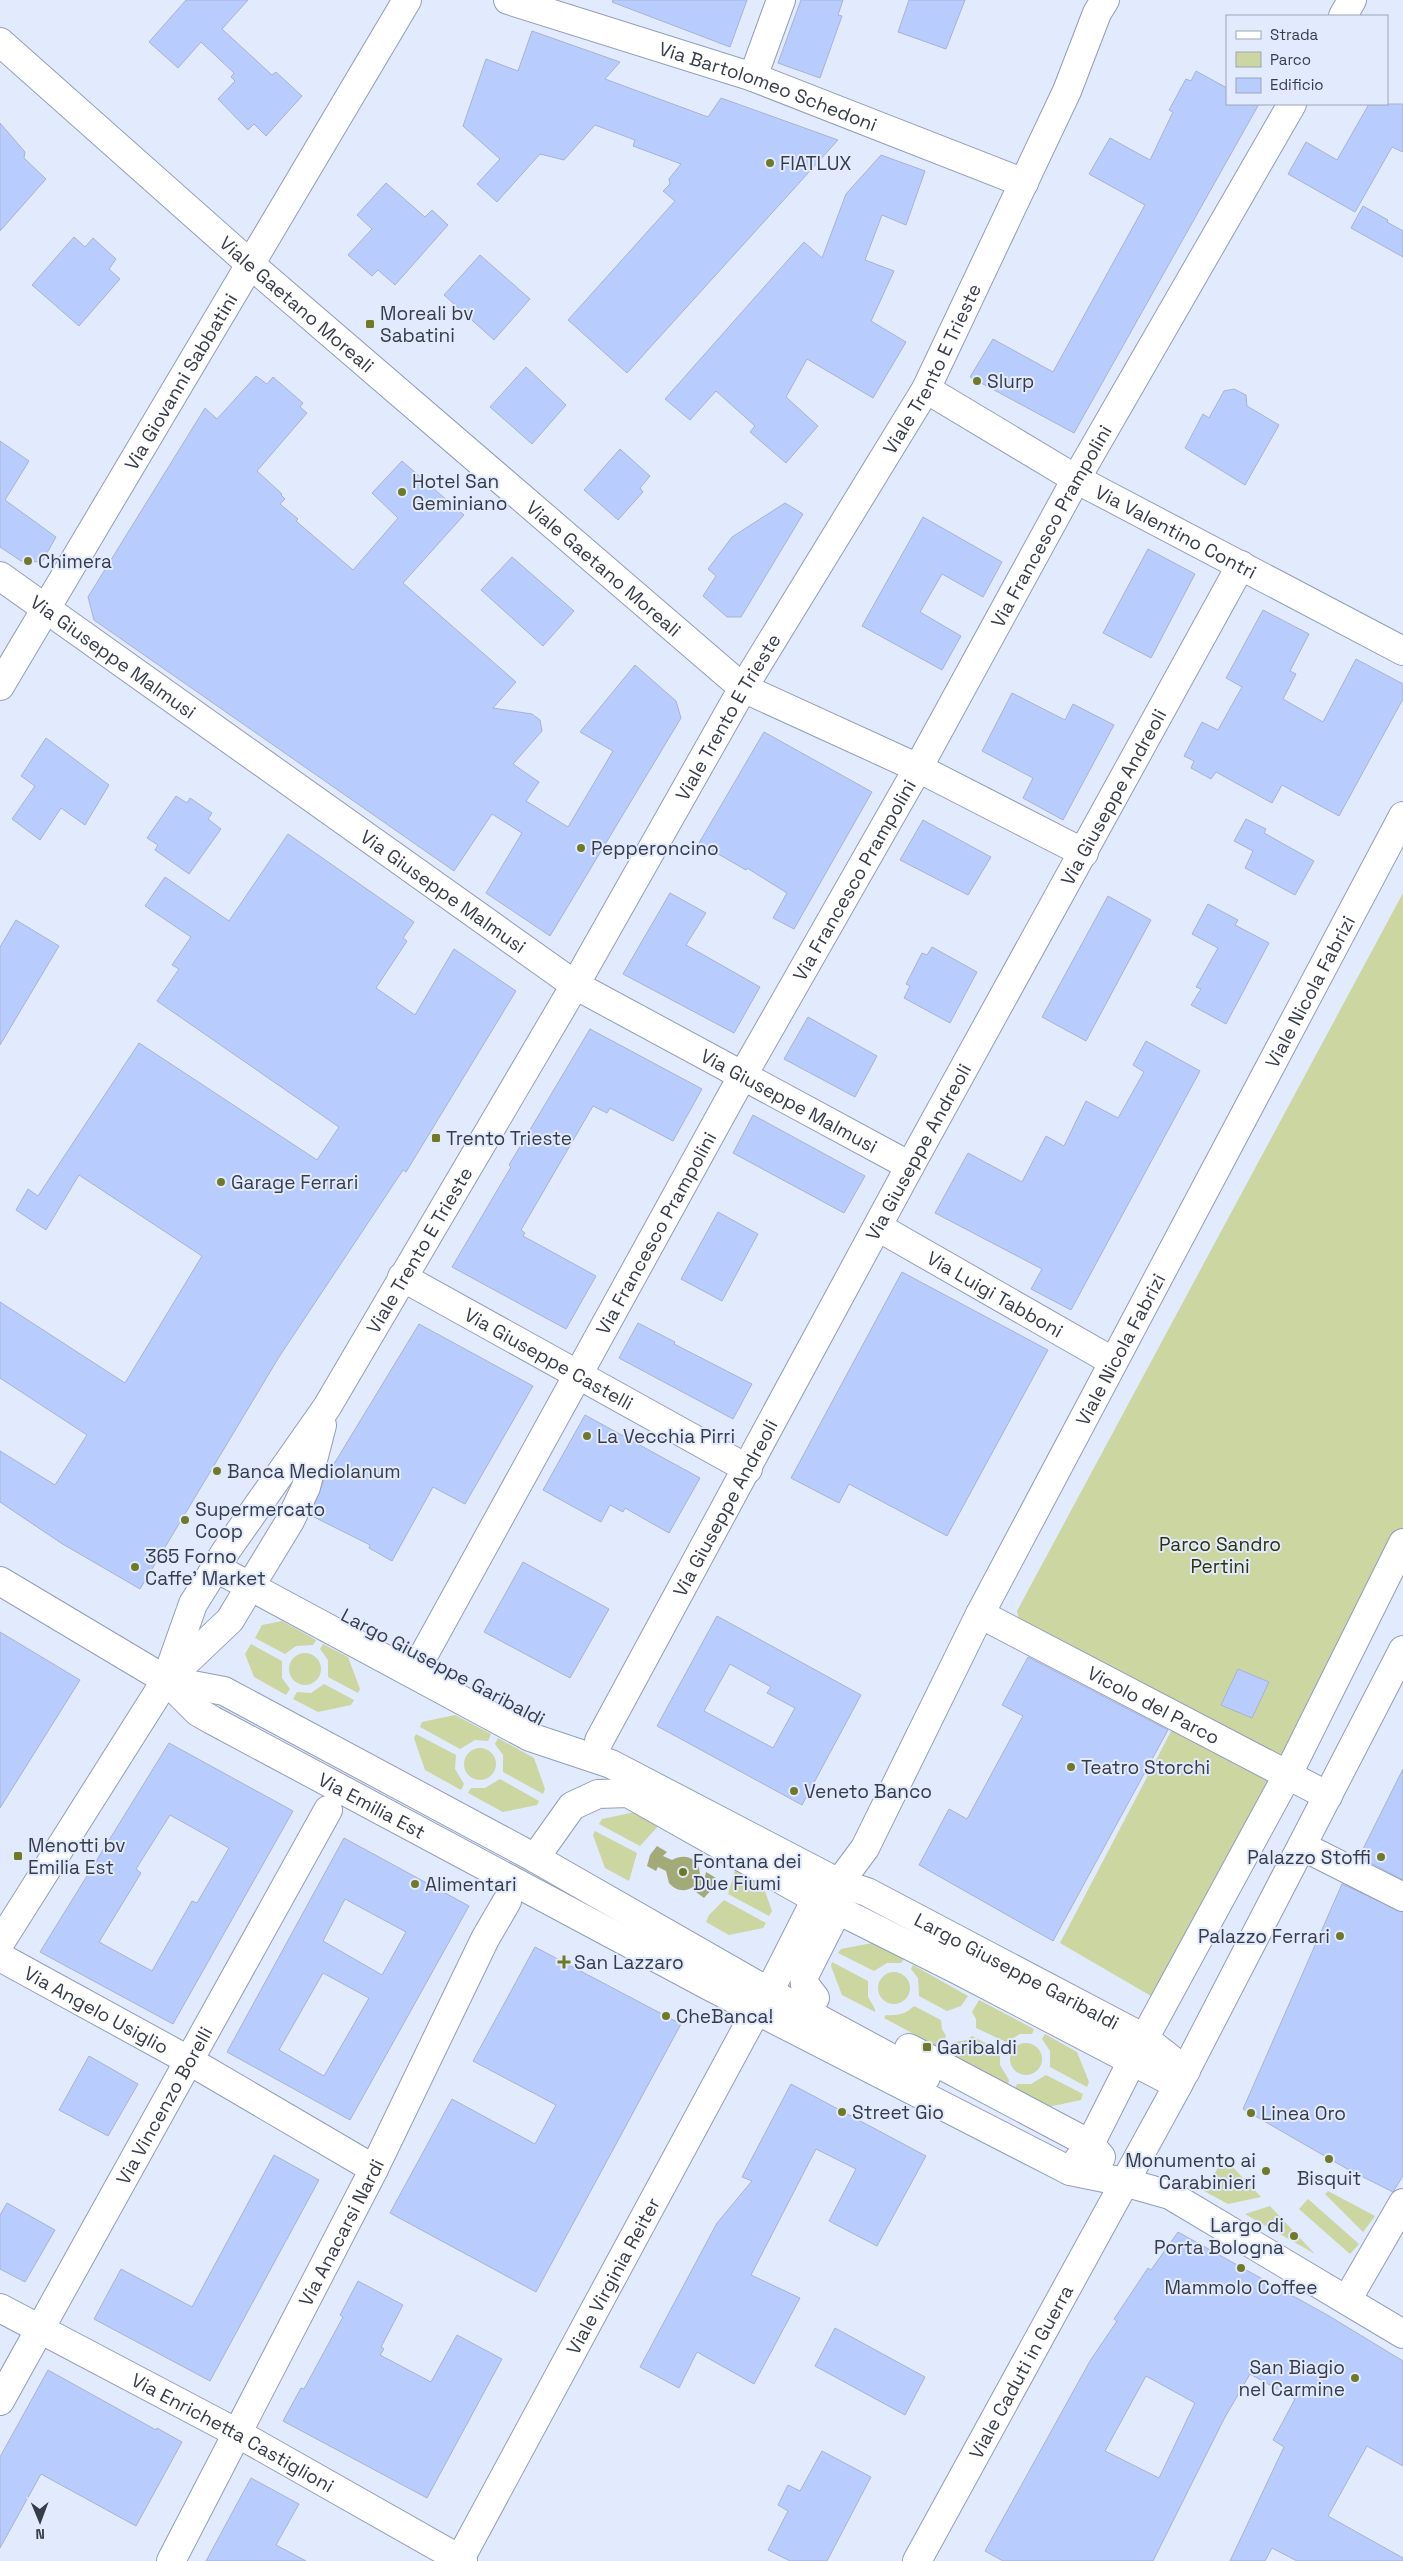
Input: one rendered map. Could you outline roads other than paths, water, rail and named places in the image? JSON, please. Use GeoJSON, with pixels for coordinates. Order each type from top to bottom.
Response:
{"type":"FeatureCollection","features":[{"type":"Feature","properties":{"kind":"street","name":"Via Giovanni Sabbatini"},"geometry":{"type":"LineString","coordinates":[[0,686],[407,0]]}},
{"type":"Feature","properties":{"kind":"street","name":"Via Bartolomeo Schedoni"},"geometry":{"type":"LineString","coordinates":[[508,0],[753,77],[1024,183]]}},
{"type":"Feature","properties":{"kind":"street"},"geometry":{"type":"LineString","coordinates":[[753,77],[781,0]]}},
{"type":"Feature","properties":{"kind":"street"},"geometry":{"type":"LineString","coordinates":[[1344,15],[1352,0]]}},
{"type":"Feature","properties":{"kind":"street","name":"Viale Trento E Trieste"},"geometry":{"type":"LineString","coordinates":[[166,1680],[193,1604],[221,1560],[327,1407],[575,985],[744,688],[926,389],[1067,91],[1099,4]]}},
{"type":"Feature","properties":{"kind":"street","name":"Viale Gaetano Moreali"},"geometry":{"type":"LineString","coordinates":[[0,42],[250,264],[744,688],[918,768],[1084,853]]}},
{"type":"Feature","properties":{"kind":"street","name":"Via Francesco Prampolini"},"geometry":{"type":"LineString","coordinates":[[422,1658],[743,1076],[918,768],[1076,479],[1291,105]]}},
{"type":"Feature","properties":{"kind":"street","name":"Via Valentino Contri"},"geometry":{"type":"LineString","coordinates":[[926,389],[1076,479],[1403,651]]}},
{"type":"Feature","properties":{"kind":"street","name":"Via Giuseppe Andreoli"},"geometry":{"type":"LineString","coordinates":[[599,1741],[748,1469],[910,1166],[1241,565]]}},
{"type":"Feature","properties":{"kind":"street","name":"Via Giuseppe Malmusi"},"geometry":{"type":"LineString","coordinates":[[0,576],[575,985],[910,1166]]}},
{"type":"Feature","properties":{"kind":"street","name":"Viale Nicola Fabrizi"},"geometry":{"type":"LineString","coordinates":[[836,1890],[864,1848],[980,1614],[1112,1361],[1403,816]]}},
{"type":"Feature","properties":{"kind":"street","name":"Via Luigi Tabboni"},"geometry":{"type":"LineString","coordinates":[[878,1228],[1112,1361]]}},
{"type":"Feature","properties":{"kind":"street","name":"Via Giuseppe Castelli"},"geometry":{"type":"LineString","coordinates":[[402,1277],[748,1469]]}},
{"type":"Feature","properties":{"kind":"street","name":"Viale Trento E Trieste"},"geometry":{"type":"LineString","coordinates":[[166,1680],[230,1620],[290,1521],[306,1487],[327,1407]]}},
{"type":"Feature","properties":{"kind":"street"},"geometry":{"type":"LineString","coordinates":[[1080,2158],[1288,1774],[1403,1544]]}},
{"type":"Feature","properties":{"kind":"street","name":"Largo Giuseppe Garibaldi"},"geometry":{"type":"LineString","coordinates":[[221,1560],[422,1658],[528,1716],[599,1741],[836,1890]]}},
{"type":"Feature","properties":{"kind":"street","name":"Largo Giuseppe Garibaldi"},"geometry":{"type":"LineString","coordinates":[[256,1577],[530,1737],[611,1764],[836,1890]]}},
{"type":"Feature","properties":{"kind":"street","name":"Via Emilia Est"},"geometry":{"type":"LineString","coordinates":[[0,1581],[166,1680],[198,1712],[346,1794],[763,2001]]}},
{"type":"Feature","properties":{"kind":"street","name":"Vicolo del Parco"},"geometry":{"type":"LineString","coordinates":[[980,1614],[1328,1796]]}},
{"type":"Feature","properties":{"kind":"street","name":"Viale Caduti in Guerra"},"geometry":{"type":"LineString","coordinates":[[917,2561],[1182,2078],[1403,1650]]}},
{"type":"Feature","properties":{"kind":"street"},"geometry":{"type":"LineString","coordinates":[[0,1943],[166,1680],[224,1691],[535,1858],[763,2001],[1080,2158],[1124,2182],[1170,2194],[1403,2334]]}},
{"type":"Feature","properties":{"kind":"street","name":"Largo Giuseppe Garibaldi"},"geometry":{"type":"LineString","coordinates":[[535,1858],[572,1806],[598,1794],[628,1793],[836,1890],[867,1892],[1138,2049],[1182,2078]]}},
{"type":"Feature","properties":{"kind":"street","name":"Via Vincenzo Borelli"},"geometry":{"type":"LineString","coordinates":[[0,2401],[328,1810]]}},
{"type":"Feature","properties":{"kind":"street"},"geometry":{"type":"LineString","coordinates":[[1302,1846],[1403,1896]]}},
{"type":"Feature","properties":{"kind":"street"},"geometry":{"type":"LineString","coordinates":[[836,1890],[804,1976],[805,1985],[815,1998],[1080,2158]]}},
{"type":"Feature","properties":{"kind":"street"},"geometry":{"type":"LineString","coordinates":[[763,2001],[836,1890]]}},
{"type":"Feature","properties":{"kind":"street","name":"Via Anacarsi Nardi"},"geometry":{"type":"LineString","coordinates":[[170,2561],[374,2170],[485,1939],[507,1901]]}},
{"type":"Feature","properties":{"kind":"street","name":"Via Angelo Usiglio"},"geometry":{"type":"LineString","coordinates":[[0,1957],[188,2060],[374,2170]]}},
{"type":"Feature","properties":{"kind":"street"},"geometry":{"type":"LineString","coordinates":[[763,2001],[815,1998]]}},
{"type":"Feature","properties":{"kind":"street","name":"Viale Virginia Reiter"},"geometry":{"type":"LineString","coordinates":[[461,2560],[763,2001]]}},
{"type":"Feature","properties":{"kind":"street"},"geometry":{"type":"LineString","coordinates":[[1348,2300],[1401,2212]]}},
{"type":"Feature","properties":{"kind":"street","name":"Via Enrichetta Castiglioni"},"geometry":{"type":"LineString","coordinates":[[0,2308],[237,2433],[461,2560]]}},
{"type":"Feature","properties":{"kind":"place","name":"FIATLUX"},"geometry":{"type":"Point","coordinates":[770,163]}},
{"type":"Feature","properties":{"kind":"place","name":"Moreali bv Sabatini"},"geometry":{"type":"Point","coordinates":[370,324]}},
{"type":"Feature","properties":{"kind":"place","name":"Slurp"},"geometry":{"type":"Point","coordinates":[977,381]}},
{"type":"Feature","properties":{"kind":"place","name":"Hotel San Geminiano"},"geometry":{"type":"Point","coordinates":[402,492]}},
{"type":"Feature","properties":{"kind":"place","name":"Chimera"},"geometry":{"type":"Point","coordinates":[28,561]}},
{"type":"Feature","properties":{"kind":"place","name":"Pepperoncino"},"geometry":{"type":"Point","coordinates":[581,848]}},
{"type":"Feature","properties":{"kind":"place","name":"Trento Trieste"},"geometry":{"type":"Point","coordinates":[436,1138]}},
{"type":"Feature","properties":{"kind":"place","name":"Garage Ferrari"},"geometry":{"type":"Point","coordinates":[221,1182]}},
{"type":"Feature","properties":{"kind":"place","name":"La Vecchia Pirri"},"geometry":{"type":"Point","coordinates":[587,1436]}},
{"type":"Feature","properties":{"kind":"place","name":"Banca Mediolanum"},"geometry":{"type":"Point","coordinates":[217,1471]}},
{"type":"Feature","properties":{"kind":"place","name":"Supermercato Coop"},"geometry":{"type":"Point","coordinates":[185,1520]}},
{"type":"Feature","properties":{"kind":"place","name":"365 Forno Caffe' Market"},"geometry":{"type":"Point","coordinates":[135,1567]}},
{"type":"Feature","properties":{"kind":"place","name":"Teatro Storchi"},"geometry":{"type":"Point","coordinates":[1071,1767]}},
{"type":"Feature","properties":{"kind":"place","name":"Veneto Banco"},"geometry":{"type":"Point","coordinates":[794,1791]}},
{"type":"Feature","properties":{"kind":"place","name":"Menotti bv Emilia Est"},"geometry":{"type":"Point","coordinates":[18,1856]}},
{"type":"Feature","properties":{"kind":"place","name":"Palazzo Stoffi"},"geometry":{"type":"Point","coordinates":[1381,1857]}},
{"type":"Feature","properties":{"kind":"place","name":"Fontana dei Due Fiumi"},"geometry":{"type":"Point","coordinates":[683,1872]}},
{"type":"Feature","properties":{"kind":"place","name":"Alimentari"},"geometry":{"type":"Point","coordinates":[415,1884]}},
{"type":"Feature","properties":{"kind":"place","name":"Palazzo Ferrari"},"geometry":{"type":"Point","coordinates":[1340,1936]}},
{"type":"Feature","properties":{"kind":"place","name":"San Lazzaro"},"geometry":{"type":"Point","coordinates":[564,1962]}},
{"type":"Feature","properties":{"kind":"place","name":"CheBanca!"},"geometry":{"type":"Point","coordinates":[666,2016]}},
{"type":"Feature","properties":{"kind":"place","name":"Garibaldi"},"geometry":{"type":"Point","coordinates":[927,2047]}},
{"type":"Feature","properties":{"kind":"place","name":"Street Gio"},"geometry":{"type":"Point","coordinates":[842,2112]}},
{"type":"Feature","properties":{"kind":"place","name":"Linea Oro"},"geometry":{"type":"Point","coordinates":[1251,2113]}},
{"type":"Feature","properties":{"kind":"place","name":"Bisquit"},"geometry":{"type":"Point","coordinates":[1329,2159]}},
{"type":"Feature","properties":{"kind":"place","name":"Monumento ai Carabinieri"},"geometry":{"type":"Point","coordinates":[1266,2171]}},
{"type":"Feature","properties":{"kind":"place","name":"Largo di Porta Bologna"},"geometry":{"type":"Point","coordinates":[1294,2236]}},
{"type":"Feature","properties":{"kind":"place","name":"Mammolo Coffee"},"geometry":{"type":"Point","coordinates":[1241,2268]}},
{"type":"Feature","properties":{"kind":"place","name":"San Biagio nel Carmine"},"geometry":{"type":"Point","coordinates":[1355,2378]}},
{"type":"Feature","properties":{"kind":"park label","name":"Parco Sandro Pertini"},"geometry":{"type":"Point","coordinates":[1220,1555]}}]}
